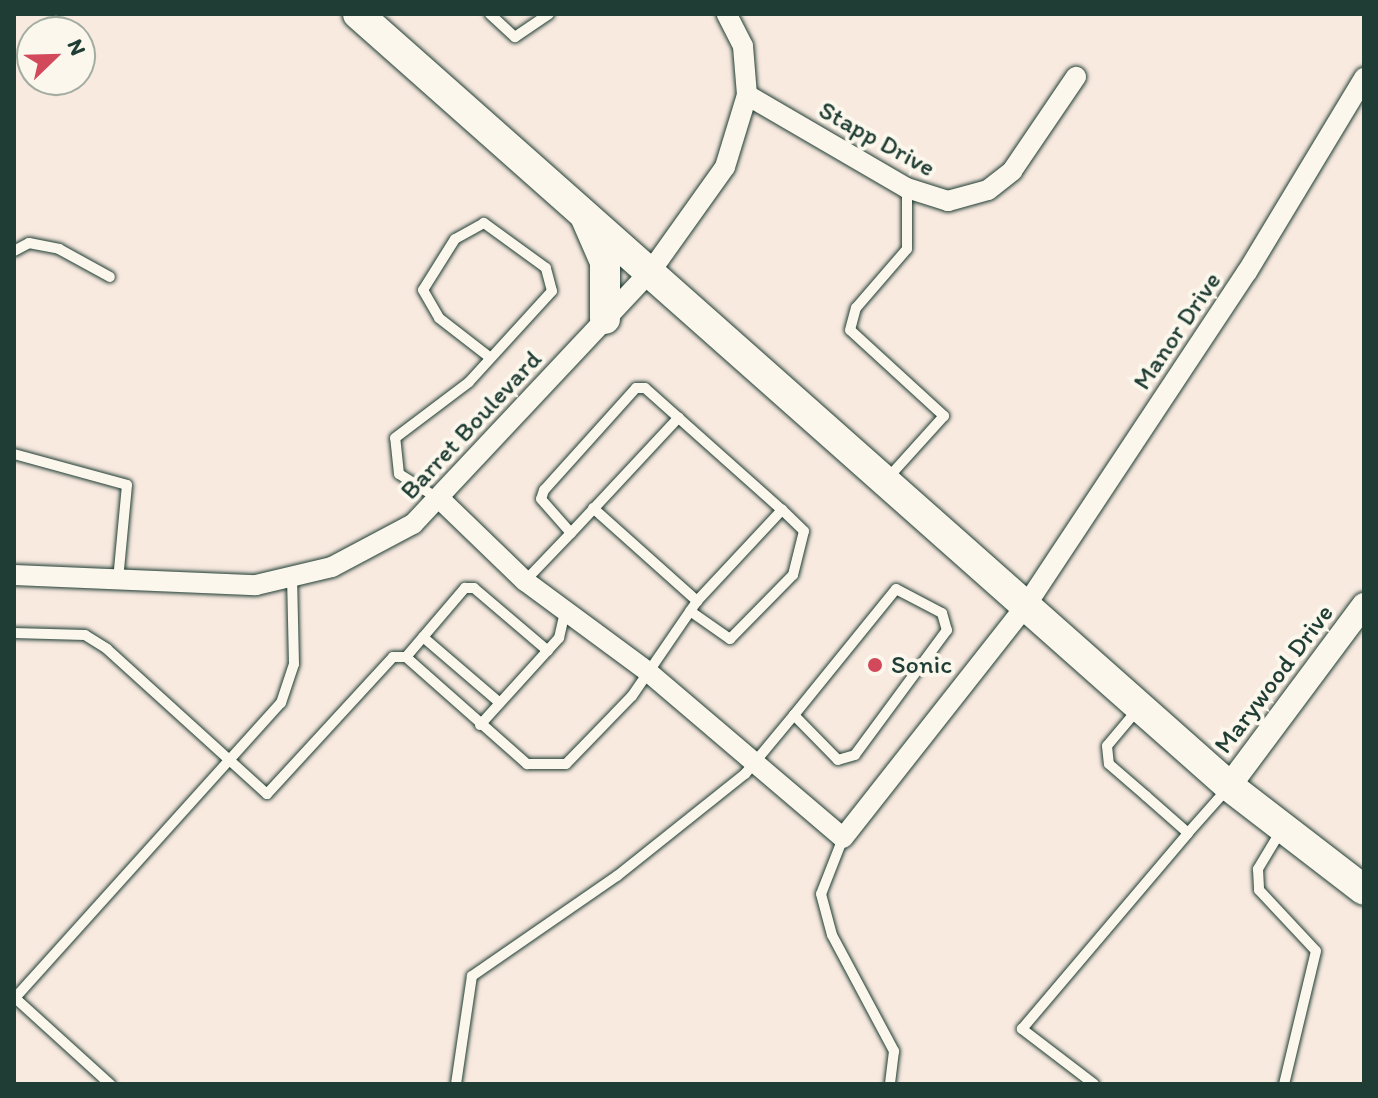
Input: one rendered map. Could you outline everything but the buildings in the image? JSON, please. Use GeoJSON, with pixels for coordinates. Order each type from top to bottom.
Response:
{"type":"FeatureCollection","features":[{"type":"Feature","properties":{"kind":"main road"},"geometry":{"type":"LineString","coordinates":[[358,14],[653,268],[1025,607],[1229,786],[1362,887]]}},
{"type":"Feature","properties":{"kind":"main road"},"geometry":{"type":"LineString","coordinates":[[578,204],[605,262],[605,319]]}},
{"type":"Feature","properties":{"kind":"street","name":"Barret Boulevard"},"geometry":{"type":"LineString","coordinates":[[14,575],[256,585],[292,579],[372,550],[441,500],[653,268],[725,167],[747,95],[743,46],[727,14]]}},
{"type":"Feature","properties":{"kind":"street","name":"Stapp Drive"},"geometry":{"type":"LineString","coordinates":[[747,95],[907,188],[948,201],[988,190],[1021,159],[1076,77]]}},
{"type":"Feature","properties":{"kind":"street","name":"Manor Drive"},"geometry":{"type":"LineString","coordinates":[[843,838],[1025,607],[1247,272],[1364,78]]}},
{"type":"Feature","properties":{"kind":"street"},"geometry":{"type":"LineString","coordinates":[[441,500],[525,581],[647,671],[843,838]]}},
{"type":"Feature","properties":{"kind":"street","name":"Marywood Drive"},"geometry":{"type":"LineString","coordinates":[[1229,786],[1364,605]]}},
{"type":"Feature","properties":{"kind":"lane"},"geometry":{"type":"LineString","coordinates":[[490,14],[515,37],[549,14]]}},
{"type":"Feature","properties":{"kind":"lane"},"geometry":{"type":"LineString","coordinates":[[886,480],[944,416],[850,330],[856,308],[907,249],[907,188]]}},
{"type":"Feature","properties":{"kind":"lane"},"geometry":{"type":"LineString","coordinates":[[441,500],[399,474],[395,438],[469,382],[488,356],[552,291],[546,268],[484,223],[455,239],[423,290],[439,318],[488,356]]}},
{"type":"Feature","properties":{"kind":"lane"},"geometry":{"type":"LineString","coordinates":[[14,251],[29,243],[59,249],[110,277]]}},
{"type":"Feature","properties":{"kind":"lane"},"geometry":{"type":"LineString","coordinates":[[571,533],[541,499],[544,490],[636,388],[645,388],[804,531],[793,575],[730,639],[690,611]]}},
{"type":"Feature","properties":{"kind":"lane"},"geometry":{"type":"LineString","coordinates":[[525,581],[679,417]]}},
{"type":"Feature","properties":{"kind":"lane"},"geometry":{"type":"LineString","coordinates":[[14,454],[127,485],[118,581]]}},
{"type":"Feature","properties":{"kind":"lane"},"geometry":{"type":"LineString","coordinates":[[593,508],[697,601]]}},
{"type":"Feature","properties":{"kind":"lane"},"geometry":{"type":"LineString","coordinates":[[14,633],[85,635],[267,794],[393,657],[406,657],[527,764],[566,764],[589,747],[697,601],[782,510]]}},
{"type":"Feature","properties":{"kind":"lane"},"geometry":{"type":"LineString","coordinates":[[110,1084],[15,998],[281,703],[290,682],[292,579]]}},
{"type":"Feature","properties":{"kind":"lane"},"geometry":{"type":"LineString","coordinates":[[406,657],[465,588],[474,588],[548,651]]}},
{"type":"Feature","properties":{"kind":"lane"},"geometry":{"type":"LineString","coordinates":[[456,1084],[472,976],[617,876],[756,763],[794,715],[896,589],[942,613],[947,630],[846,762],[794,715]]}},
{"type":"Feature","properties":{"kind":"lane"},"geometry":{"type":"LineString","coordinates":[[480,725],[548,651],[565,613]]}},
{"type":"Feature","properties":{"kind":"lane"},"geometry":{"type":"LineString","coordinates":[[423,637],[500,703]]}},
{"type":"Feature","properties":{"kind":"lane"},"geometry":{"type":"LineString","coordinates":[[1139,707],[1107,746],[1109,764],[1188,833]]}},
{"type":"Feature","properties":{"kind":"lane"},"geometry":{"type":"LineString","coordinates":[[1094,1084],[1022,1029],[1229,786]]}},
{"type":"Feature","properties":{"kind":"lane"},"geometry":{"type":"LineString","coordinates":[[1283,828],[1258,869],[1259,890],[1316,951],[1284,1084]]}},
{"type":"Feature","properties":{"kind":"lane"},"geometry":{"type":"LineString","coordinates":[[843,838],[821,894],[832,935],[894,1051],[890,1084]]}},
{"type":"Feature","properties":{"kind":"place","name":"Sonic"},"geometry":{"type":"Point","coordinates":[875,665]}}]}
